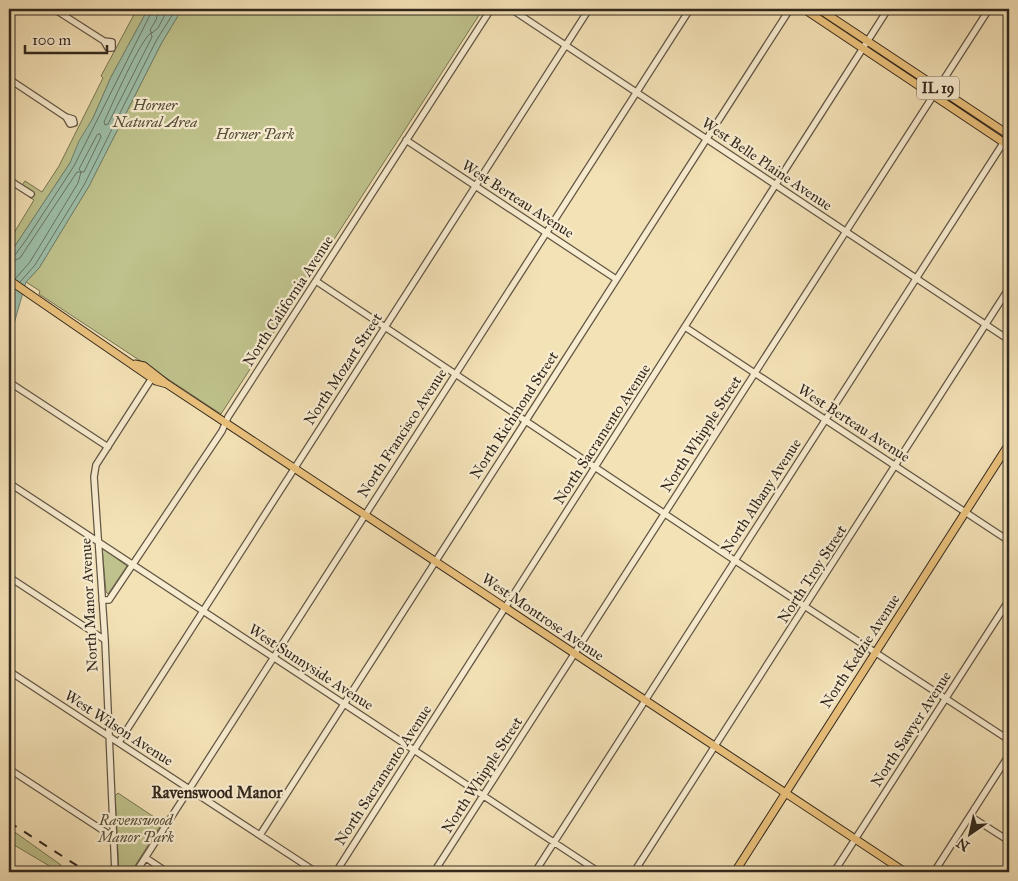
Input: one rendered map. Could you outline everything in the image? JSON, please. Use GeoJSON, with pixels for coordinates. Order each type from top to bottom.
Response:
{"type":"FeatureCollection","features":[{"type":"Feature","properties":{"kind":"main road","name":"IL 19"},"geometry":{"type":"LineString","coordinates":[[804,9],[1007,144]]}},
{"type":"Feature","properties":{"kind":"main road","name":"IL 19"},"geometry":{"type":"LineString","coordinates":[[820,9],[1009,134]]}},
{"type":"Feature","properties":{"kind":"main road","name":"West Montrose Avenue"},"geometry":{"type":"LineString","coordinates":[[9,280],[135,364],[153,380],[167,384]]}},
{"type":"Feature","properties":{"kind":"main road","name":"West Montrose Avenue"},"geometry":{"type":"LineString","coordinates":[[135,364],[144,366],[167,384],[574,655],[905,872]]}},
{"type":"Feature","properties":{"kind":"main road","name":"North Kedzie Avenue"},"geometry":{"type":"LineString","coordinates":[[735,872],[1009,444]]}},
{"type":"Feature","properties":{"kind":"street"},"geometry":{"type":"LineString","coordinates":[[54,9],[104,41]]}},
{"type":"Feature","properties":{"kind":"street","name":"North California Avenue"},"geometry":{"type":"LineString","coordinates":[[102,600],[109,600],[222,431],[225,422],[490,9]]}},
{"type":"Feature","properties":{"kind":"street","name":"West Belle Plaine Avenue"},"geometry":{"type":"LineString","coordinates":[[511,9],[1009,340]]}},
{"type":"Feature","properties":{"kind":"street","name":"North Mozart Street"},"geometry":{"type":"LineString","coordinates":[[120,742],[589,9]]}},
{"type":"Feature","properties":{"kind":"street","name":"North Francisco Avenue"},"geometry":{"type":"LineString","coordinates":[[136,872],[364,514],[690,9]]}},
{"type":"Feature","properties":{"kind":"street","name":"North Richmond Street"},"geometry":{"type":"LineString","coordinates":[[260,835],[790,9]]}},
{"type":"Feature","properties":{"kind":"street","name":"North Sacramento Avenue"},"geometry":{"type":"LineString","coordinates":[[336,872],[888,9]]}},
{"type":"Feature","properties":{"kind":"street","name":"North Whipple Street"},"geometry":{"type":"LineString","coordinates":[[434,872],[989,9]]}},
{"type":"Feature","properties":{"kind":"street"},"geometry":{"type":"LineString","coordinates":[[9,78],[66,117]]}},
{"type":"Feature","properties":{"kind":"street","name":"North Albany Avenue"},"geometry":{"type":"LineString","coordinates":[[535,872],[916,278],[1007,144],[1009,134]]}},
{"type":"Feature","properties":{"kind":"street","name":"West Berteau Avenue"},"geometry":{"type":"LineString","coordinates":[[406,140],[616,279]]}},
{"type":"Feature","properties":{"kind":"street"},"geometry":{"type":"LineString","coordinates":[[9,180],[31,194]]}},
{"type":"Feature","properties":{"kind":"street"},"geometry":{"type":"LineString","coordinates":[[316,280],[665,514],[1009,740]]}},
{"type":"Feature","properties":{"kind":"street","name":"North Troy Street"},"geometry":{"type":"LineString","coordinates":[[634,872],[1009,288]]}},
{"type":"Feature","properties":{"kind":"street","name":"West Berteau Avenue"},"geometry":{"type":"LineString","coordinates":[[685,327],[1009,541]]}},
{"type":"Feature","properties":{"kind":"street","name":"North Manor Avenue"},"geometry":{"type":"LineString","coordinates":[[115,872],[105,640],[94,477],[96,466],[153,380]]}},
{"type":"Feature","properties":{"kind":"street"},"geometry":{"type":"LineString","coordinates":[[9,382],[108,447]]}},
{"type":"Feature","properties":{"kind":"street","name":"West Sunnyside Avenue"},"geometry":{"type":"LineString","coordinates":[[9,483],[599,872]]}},
{"type":"Feature","properties":{"kind":"street"},"geometry":{"type":"LineString","coordinates":[[9,577],[105,640]]}},
{"type":"Feature","properties":{"kind":"street","name":"North Sawyer Avenue"},"geometry":{"type":"LineString","coordinates":[[834,872],[1009,600]]}},
{"type":"Feature","properties":{"kind":"street","name":"West Wilson Avenue"},"geometry":{"type":"LineString","coordinates":[[9,670],[316,872]]}},
{"type":"Feature","properties":{"kind":"street"},"geometry":{"type":"LineString","coordinates":[[934,872],[1009,755]]}},
{"type":"Feature","properties":{"kind":"street"},"geometry":{"type":"LineString","coordinates":[[9,769],[114,837]]}},
{"type":"Feature","properties":{"kind":"street"},"geometry":{"type":"LineString","coordinates":[[970,816],[1009,841]]}},
{"type":"Feature","properties":{"kind":"street"},"geometry":{"type":"LineString","coordinates":[[146,858],[167,872]]}},
{"type":"Feature","properties":{"kind":"green space"},"geometry":{"type":"Polygon","coordinates":[[[137,9],[148,9],[111,77],[70,163],[9,255],[9,241],[34,200],[29,197],[33,192],[22,185],[25,181],[42,192],[59,166],[103,78],[101,76],[137,9]]]}},
{"type":"Feature","properties":{"kind":"green space","name":"Horner Park"},"geometry":{"type":"Polygon","coordinates":[[[182,9],[483,9],[221,414],[39,294],[40,291],[26,282],[39,268],[89,186],[161,44],[182,9]]]}},
{"type":"Feature","properties":{"kind":"green space"},"geometry":{"type":"Polygon","coordinates":[[[102,548],[127,566],[108,594],[106,592],[102,548]]]}},
{"type":"Feature","properties":{"kind":"green space","name":"Ravenswood Manor Park"},"geometry":{"type":"Polygon","coordinates":[[[118,793],[160,821],[161,825],[131,872],[119,872],[115,796],[118,793]]]}},
{"type":"Feature","properties":{"kind":"green space"},"geometry":{"type":"Polygon","coordinates":[[[9,828],[61,865],[58,871],[9,842],[9,828]]]}},
{"type":"Feature","properties":{"kind":"water"},"geometry":{"type":"Polygon","coordinates":[[[148,9],[182,9],[161,44],[89,186],[39,268],[26,282],[9,341],[9,255],[70,163],[111,77],[148,9]]]}},
{"type":"Feature","properties":{"kind":"railway"},"geometry":{"type":"LineString","coordinates":[[9,822],[87,872]]}},
{"type":"Feature","properties":{"kind":"district","name":"Ravenswood Manor"},"geometry":{"type":"Point","coordinates":[217,792]}},
{"type":"Feature","properties":{"kind":"park label","name":"Horner Natural Area"},"geometry":{"type":"Point","coordinates":[155,114]}}]}
